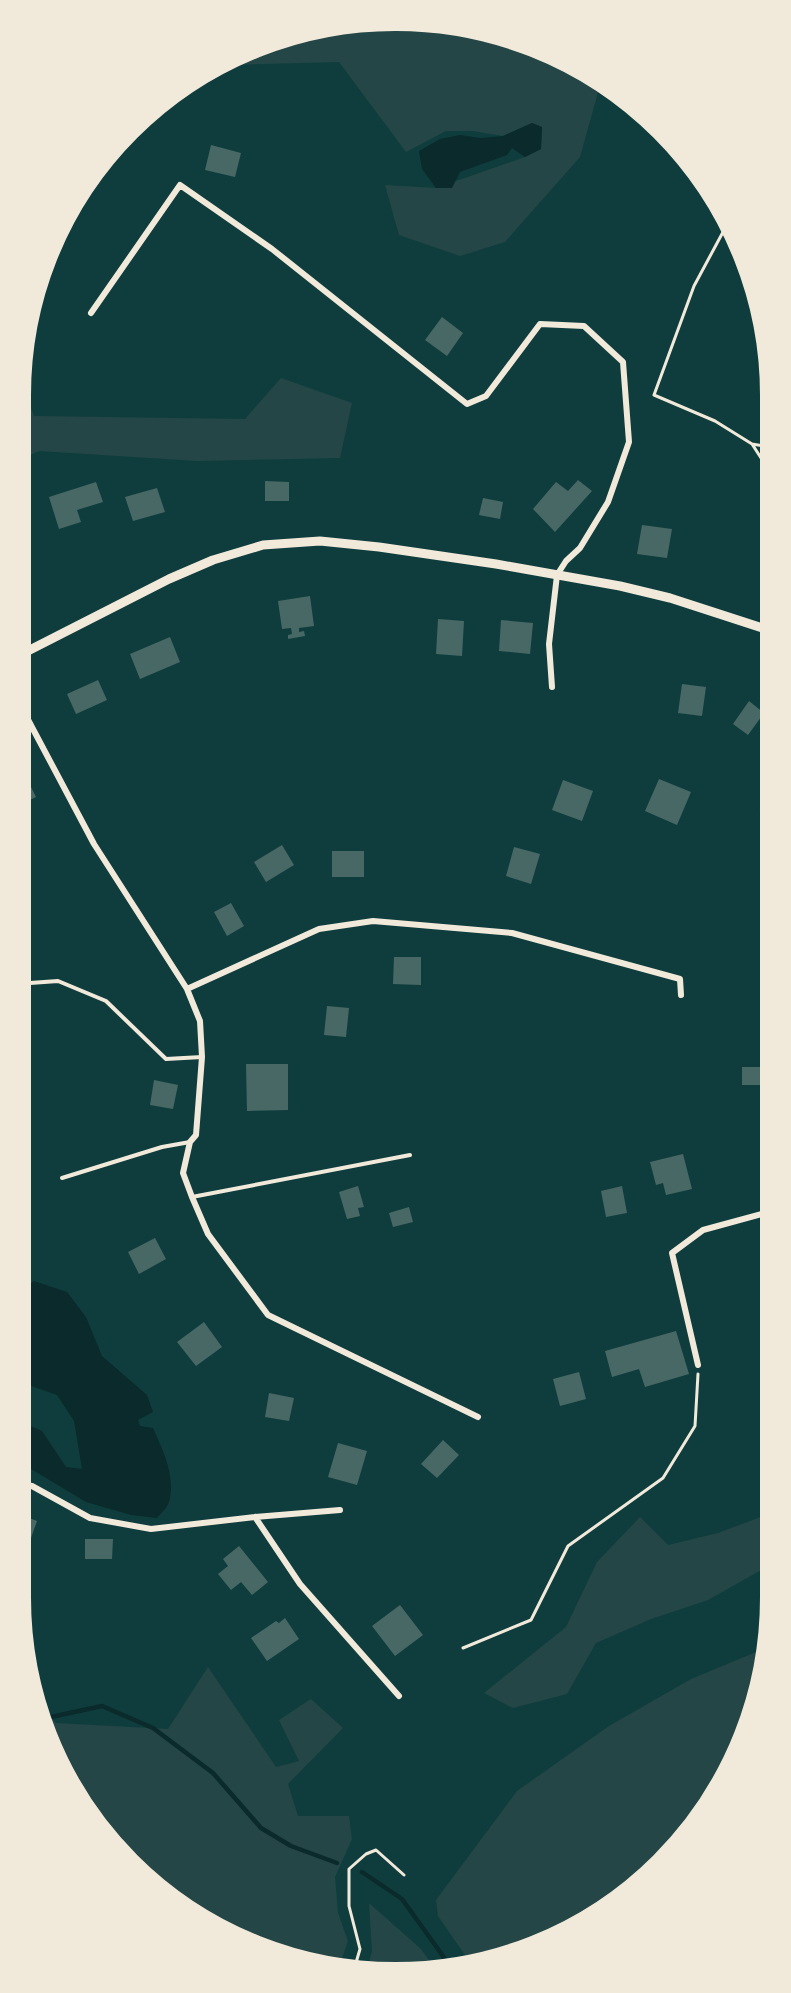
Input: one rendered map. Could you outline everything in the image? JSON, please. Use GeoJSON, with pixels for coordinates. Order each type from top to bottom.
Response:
{"type":"FeatureCollection","features":[{"type":"Feature","properties":{"kind":"street"},"geometry":{"type":"LineString","coordinates":[[91,314],[180,185],[272,249],[467,404],[486,396],[540,324],[584,326],[623,362],[630,442],[608,502],[580,548],[566,561],[557,575],[549,644],[552,687]]}},
{"type":"Feature","properties":{"kind":"street"},"geometry":{"type":"LineString","coordinates":[[27,651],[170,579],[213,560],[263,545],[320,541],[367,545],[620,586],[670,598],[764,628]]}},
{"type":"Feature","properties":{"kind":"street"},"geometry":{"type":"LineString","coordinates":[[27,718],[94,844],[187,989],[200,1021],[202,1057],[196,1135],[190,1142],[183,1173],[208,1234],[268,1315],[478,1417]]}},
{"type":"Feature","properties":{"kind":"street"},"geometry":{"type":"LineString","coordinates":[[187,989],[319,929],[373,921],[512,933],[680,979],[681,995]]}},
{"type":"Feature","properties":{"kind":"street"},"geometry":{"type":"LineString","coordinates":[[698,1365],[672,1253],[703,1230],[764,1214]]}},
{"type":"Feature","properties":{"kind":"street"},"geometry":{"type":"LineString","coordinates":[[27,1485],[90,1518],[151,1529],[340,1510]]}},
{"type":"Feature","properties":{"kind":"street"},"geometry":{"type":"LineString","coordinates":[[255,1517],[300,1584],[399,1696]]}},
{"type":"Feature","properties":{"kind":"lane"},"geometry":{"type":"LineString","coordinates":[[27,983],[58,981],[106,1001],[166,1059],[202,1057]]}},
{"type":"Feature","properties":{"kind":"lane"},"geometry":{"type":"LineString","coordinates":[[62,1178],[162,1147],[190,1142]]}},
{"type":"Feature","properties":{"kind":"lane"},"geometry":{"type":"LineString","coordinates":[[192,1197],[410,1155]]}},
{"type":"Feature","properties":{"kind":"path"},"geometry":{"type":"LineString","coordinates":[[724,230],[694,286],[654,395],[715,421],[752,444],[764,446]]}},
{"type":"Feature","properties":{"kind":"path"},"geometry":{"type":"LineString","coordinates":[[752,444],[764,463]]}},
{"type":"Feature","properties":{"kind":"path"},"geometry":{"type":"LineString","coordinates":[[463,1647],[531,1620],[568,1546],[663,1478],[694,1426],[698,1365]]}},
{"type":"Feature","properties":{"kind":"path"},"geometry":{"type":"LineString","coordinates":[[356,1964],[360,1949],[349,1906],[349,1869],[366,1854],[376,1850],[404,1875]]}},
{"type":"Feature","properties":{"kind":"shaded area"},"geometry":{"type":"Polygon","coordinates":[[[371,28],[420,28],[467,34],[514,47],[558,65],[599,88],[580,157],[505,242],[460,256],[399,235],[385,185],[436,188],[525,157],[541,149],[542,127],[532,123],[503,136],[472,131],[446,131],[406,152],[339,62],[233,65],[277,47],[324,34],[371,28]]]}},
{"type":"Feature","properties":{"kind":"shaded area"},"geometry":{"type":"Polygon","coordinates":[[[532,123],[542,127],[541,149],[525,157],[512,148],[507,155],[460,172],[452,188],[436,188],[422,169],[419,151],[440,139],[460,135],[481,138],[503,136],[532,123]]]}},
{"type":"Feature","properties":{"kind":"shaded area"},"geometry":{"type":"Polygon","coordinates":[[[762,354],[763,372],[758,364],[762,354]]]}},
{"type":"Feature","properties":{"kind":"shaded area"},"geometry":{"type":"Polygon","coordinates":[[[281,378],[352,403],[340,458],[197,461],[39,451],[27,456],[27,395],[34,416],[245,419],[281,378]]]}},
{"type":"Feature","properties":{"kind":"shaded area"},"geometry":{"type":"Polygon","coordinates":[[[34,1281],[67,1292],[86,1317],[102,1356],[147,1395],[153,1412],[138,1420],[140,1426],[153,1428],[170,1473],[171,1483],[169,1502],[157,1518],[131,1515],[86,1502],[27,1467],[27,1424],[42,1431],[66,1467],[82,1469],[74,1421],[57,1395],[27,1384],[27,1286],[34,1281]]]}},
{"type":"Feature","properties":{"kind":"shaded area"},"geometry":{"type":"Polygon","coordinates":[[[764,1516],[764,1569],[708,1600],[651,1619],[596,1643],[567,1694],[513,1708],[484,1693],[566,1627],[597,1562],[640,1517],[668,1545],[718,1533],[764,1516]]]}},
{"type":"Feature","properties":{"kind":"shaded area"},"geometry":{"type":"Polygon","coordinates":[[[760,1650],[751,1693],[736,1739],[715,1782],[688,1822],[638,1875],[580,1917],[537,1938],[468,1959],[438,1916],[436,1900],[517,1791],[609,1726],[691,1679],[760,1650]]]}},
{"type":"Feature","properties":{"kind":"shaded area"},"geometry":{"type":"Polygon","coordinates":[[[208,1667],[276,1767],[299,1761],[279,1720],[311,1699],[343,1728],[288,1784],[298,1816],[349,1816],[352,1839],[335,1877],[338,1913],[348,1941],[341,1962],[300,1953],[254,1938],[211,1917],[153,1875],[118,1840],[89,1802],[65,1760],[46,1712],[56,1723],[168,1729],[208,1667]]]}},
{"type":"Feature","properties":{"kind":"shaded area"},"geometry":{"type":"Polygon","coordinates":[[[369,1903],[421,1949],[432,1964],[368,1965],[372,1951],[369,1903]]]}},
{"type":"Feature","properties":{"kind":"building"},"geometry":{"type":"Polygon","coordinates":[[[211,145],[241,153],[235,177],[205,170],[211,145]]]}},
{"type":"Feature","properties":{"kind":"building"},"geometry":{"type":"Polygon","coordinates":[[[442,317],[463,333],[447,356],[425,340],[442,317]]]}},
{"type":"Feature","properties":{"kind":"building"},"geometry":{"type":"Polygon","coordinates":[[[578,480],[592,491],[555,532],[533,509],[556,482],[568,491],[578,480]]]}},
{"type":"Feature","properties":{"kind":"building"},"geometry":{"type":"Polygon","coordinates":[[[265,481],[289,482],[289,501],[265,501],[265,481]]]}},
{"type":"Feature","properties":{"kind":"building"},"geometry":{"type":"Polygon","coordinates":[[[96,482],[103,502],[77,510],[81,522],[59,529],[49,497],[96,482]]]}},
{"type":"Feature","properties":{"kind":"building"},"geometry":{"type":"Polygon","coordinates":[[[157,488],[165,512],[133,521],[125,497],[157,488]]]}},
{"type":"Feature","properties":{"kind":"building"},"geometry":{"type":"Polygon","coordinates":[[[483,498],[503,502],[500,519],[479,515],[483,498]]]}},
{"type":"Feature","properties":{"kind":"building"},"geometry":{"type":"Polygon","coordinates":[[[642,525],[672,529],[667,558],[637,554],[642,525]]]}},
{"type":"Feature","properties":{"kind":"building"},"geometry":{"type":"Polygon","coordinates":[[[310,596],[314,626],[299,628],[299,632],[304,631],[305,636],[288,639],[288,635],[292,634],[291,628],[282,629],[278,601],[310,596]]]}},
{"type":"Feature","properties":{"kind":"building"},"geometry":{"type":"Polygon","coordinates":[[[438,619],[464,621],[462,656],[436,654],[438,619]]]}},
{"type":"Feature","properties":{"kind":"building"},"geometry":{"type":"Polygon","coordinates":[[[501,620],[533,623],[530,654],[499,651],[501,620]]]}},
{"type":"Feature","properties":{"kind":"building"},"geometry":{"type":"Polygon","coordinates":[[[170,637],[180,662],[140,679],[130,654],[170,637]]]}},
{"type":"Feature","properties":{"kind":"building"},"geometry":{"type":"Polygon","coordinates":[[[98,680],[107,700],[76,714],[67,694],[98,680]]]}},
{"type":"Feature","properties":{"kind":"building"},"geometry":{"type":"Polygon","coordinates":[[[682,684],[706,687],[702,716],[678,713],[682,684]]]}},
{"type":"Feature","properties":{"kind":"building"},"geometry":{"type":"Polygon","coordinates":[[[749,701],[764,713],[748,735],[733,724],[749,701]]]}},
{"type":"Feature","properties":{"kind":"building"},"geometry":{"type":"Polygon","coordinates":[[[27,779],[36,797],[27,802],[27,779]]]}},
{"type":"Feature","properties":{"kind":"building"},"geometry":{"type":"Polygon","coordinates":[[[659,779],[691,792],[677,825],[645,811],[659,779]]]}},
{"type":"Feature","properties":{"kind":"building"},"geometry":{"type":"Polygon","coordinates":[[[563,780],[593,791],[582,821],[552,810],[563,780]]]}},
{"type":"Feature","properties":{"kind":"building"},"geometry":{"type":"Polygon","coordinates":[[[282,845],[294,865],[266,882],[254,862],[282,845]]]}},
{"type":"Feature","properties":{"kind":"building"},"geometry":{"type":"Polygon","coordinates":[[[514,847],[540,854],[531,884],[506,876],[514,847]]]}},
{"type":"Feature","properties":{"kind":"building"},"geometry":{"type":"Polygon","coordinates":[[[332,851],[364,851],[364,877],[332,877],[332,851]]]}},
{"type":"Feature","properties":{"kind":"building"},"geometry":{"type":"Polygon","coordinates":[[[231,903],[244,926],[227,936],[214,912],[231,903]]]}},
{"type":"Feature","properties":{"kind":"building"},"geometry":{"type":"Polygon","coordinates":[[[394,957],[421,957],[421,985],[393,984],[394,957]]]}},
{"type":"Feature","properties":{"kind":"building"},"geometry":{"type":"Polygon","coordinates":[[[327,1006],[349,1008],[346,1037],[324,1035],[327,1006]]]}},
{"type":"Feature","properties":{"kind":"building"},"geometry":{"type":"Polygon","coordinates":[[[246,1064],[288,1064],[288,1110],[247,1111],[246,1064]]]}},
{"type":"Feature","properties":{"kind":"building"},"geometry":{"type":"Polygon","coordinates":[[[742,1067],[763,1067],[763,1085],[742,1085],[742,1067]]]}},
{"type":"Feature","properties":{"kind":"building"},"geometry":{"type":"Polygon","coordinates":[[[154,1080],[178,1085],[173,1109],[150,1105],[154,1080]]]}},
{"type":"Feature","properties":{"kind":"building"},"geometry":{"type":"Polygon","coordinates":[[[683,1154],[692,1189],[666,1195],[663,1183],[656,1185],[650,1162],[683,1154]]]}},
{"type":"Feature","properties":{"kind":"building"},"geometry":{"type":"Polygon","coordinates":[[[358,1186],[364,1207],[358,1208],[360,1216],[347,1219],[339,1192],[358,1186]]]}},
{"type":"Feature","properties":{"kind":"building"},"geometry":{"type":"Polygon","coordinates":[[[622,1186],[627,1213],[606,1217],[601,1191],[622,1186]]]}},
{"type":"Feature","properties":{"kind":"building"},"geometry":{"type":"Polygon","coordinates":[[[409,1207],[413,1222],[393,1227],[389,1213],[409,1207]]]}},
{"type":"Feature","properties":{"kind":"building"},"geometry":{"type":"Polygon","coordinates":[[[155,1238],[166,1259],[139,1274],[128,1252],[155,1238]]]}},
{"type":"Feature","properties":{"kind":"building"},"geometry":{"type":"Polygon","coordinates":[[[204,1322],[222,1347],[196,1366],[177,1342],[204,1322]]]}},
{"type":"Feature","properties":{"kind":"building"},"geometry":{"type":"Polygon","coordinates":[[[676,1331],[689,1374],[645,1387],[639,1369],[612,1377],[605,1351],[676,1331]]]}},
{"type":"Feature","properties":{"kind":"building"},"geometry":{"type":"Polygon","coordinates":[[[579,1372],[586,1399],[560,1406],[553,1379],[579,1372]]]}},
{"type":"Feature","properties":{"kind":"building"},"geometry":{"type":"Polygon","coordinates":[[[269,1393],[294,1398],[289,1421],[265,1417],[269,1393]]]}},
{"type":"Feature","properties":{"kind":"building"},"geometry":{"type":"Polygon","coordinates":[[[443,1440],[459,1455],[437,1478],[421,1464],[443,1440]]]}},
{"type":"Feature","properties":{"kind":"building"},"geometry":{"type":"Polygon","coordinates":[[[338,1443],[367,1451],[357,1485],[328,1477],[338,1443]]]}},
{"type":"Feature","properties":{"kind":"building"},"geometry":{"type":"Polygon","coordinates":[[[27,1517],[37,1521],[27,1549],[27,1517]]]}},
{"type":"Feature","properties":{"kind":"building"},"geometry":{"type":"Polygon","coordinates":[[[85,1539],[113,1539],[112,1559],[85,1559],[85,1539]]]}},
{"type":"Feature","properties":{"kind":"building"},"geometry":{"type":"Polygon","coordinates":[[[239,1546],[268,1582],[252,1595],[241,1582],[231,1590],[218,1574],[228,1566],[223,1559],[239,1546]]]}},
{"type":"Feature","properties":{"kind":"building"},"geometry":{"type":"Polygon","coordinates":[[[400,1605],[423,1635],[395,1656],[372,1626],[400,1605]]]}},
{"type":"Feature","properties":{"kind":"building"},"geometry":{"type":"Polygon","coordinates":[[[285,1618],[299,1639],[267,1661],[251,1638],[276,1621],[279,1623],[285,1618]]]}},
{"type":"Feature","properties":{"kind":"waterway"},"geometry":{"type":"LineString","coordinates":[[48,1718],[102,1706],[153,1728],[213,1773],[261,1828],[291,1846],[337,1863]]}},
{"type":"Feature","properties":{"kind":"waterway"},"geometry":{"type":"LineString","coordinates":[[362,1872],[402,1899],[448,1962]]}}]}
